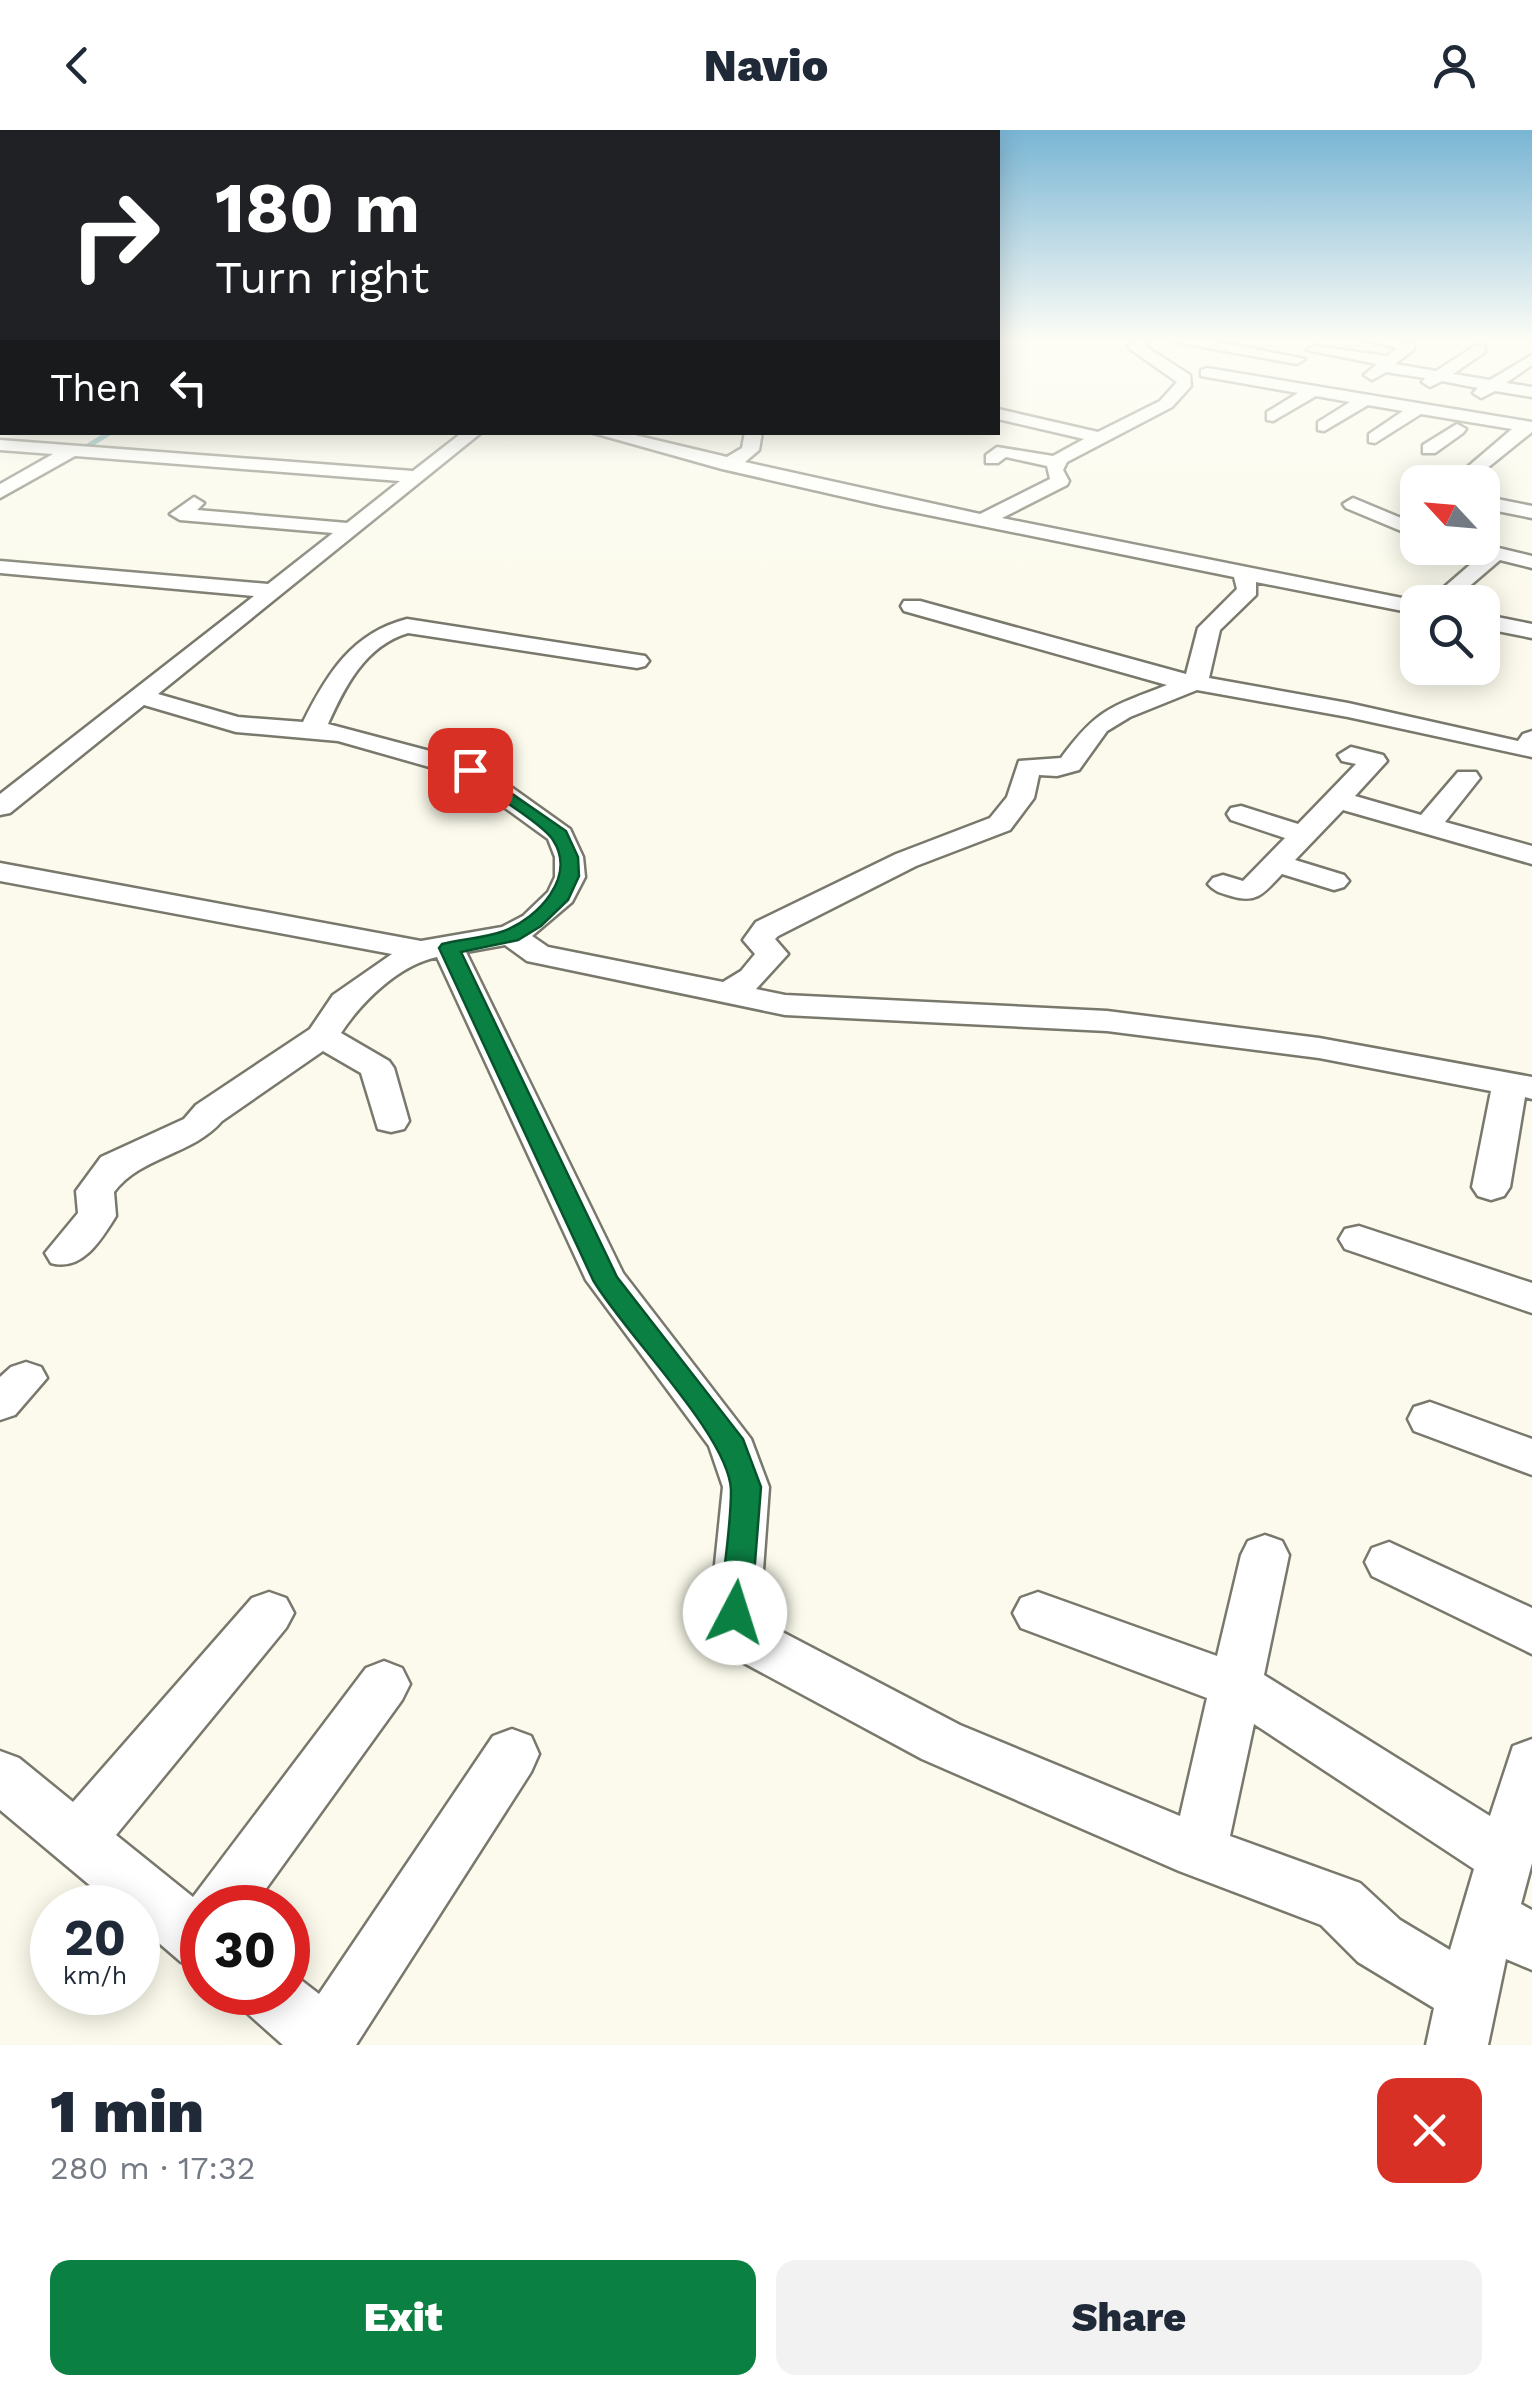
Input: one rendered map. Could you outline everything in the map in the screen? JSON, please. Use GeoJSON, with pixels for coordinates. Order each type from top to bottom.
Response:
{"type":"FeatureCollection","features":[{"type":"Feature","properties":{"kind":"street"},"geometry":{"type":"LineString","coordinates":[[1059,428],[1100,438]]}},
{"type":"Feature","properties":{"kind":"street"},"geometry":{"type":"LineString","coordinates":[[983,520],[1060,481],[1054,470],[1058,463],[1119,428]]}},
{"type":"Feature","properties":{"kind":"street"},"geometry":{"type":"LineString","coordinates":[[1375,438],[1383,428]]}},
{"type":"Feature","properties":{"kind":"street"},"geometry":{"type":"LineString","coordinates":[[1429,449],[1447,428]]}},
{"type":"Feature","properties":{"kind":"street"},"geometry":{"type":"LineString","coordinates":[[1478,465],[1518,428]]}},
{"type":"Feature","properties":{"kind":"street"},"geometry":{"type":"LineString","coordinates":[[0,492],[100,435]]}},
{"type":"Feature","properties":{"kind":"street"},"geometry":{"type":"LineString","coordinates":[[0,807],[470,435]]}},
{"type":"Feature","properties":{"kind":"street"},"geometry":{"type":"LineString","coordinates":[[610,435],[728,465],[983,520],[1400,604]]}},
{"type":"Feature","properties":{"kind":"street"},"geometry":{"type":"LineString","coordinates":[[728,465],[750,450],[753,435]]}},
{"type":"Feature","properties":{"kind":"street"},"geometry":{"type":"LineString","coordinates":[[0,445],[420,476]]}},
{"type":"Feature","properties":{"kind":"street"},"geometry":{"type":"LineString","coordinates":[[992,459],[1003,452],[1058,463]]}},
{"type":"Feature","properties":{"kind":"street"},"geometry":{"type":"LineString","coordinates":[[1500,501],[1511,500],[1532,512]]}},
{"type":"Feature","properties":{"kind":"street"},"geometry":{"type":"LineString","coordinates":[[194,503],[180,514],[352,528]]}},
{"type":"Feature","properties":{"kind":"street"},"geometry":{"type":"LineString","coordinates":[[1354,504],[1400,524]]}},
{"type":"Feature","properties":{"kind":"street"},"geometry":{"type":"LineString","coordinates":[[340,506],[378,508]]}},
{"type":"Feature","properties":{"kind":"street"},"geometry":{"type":"LineString","coordinates":[[1500,554],[1532,562]]}},
{"type":"Feature","properties":{"kind":"street"},"geometry":{"type":"LineString","coordinates":[[1458,585],[1482,565]]}},
{"type":"Feature","properties":{"kind":"street"},"geometry":{"type":"LineString","coordinates":[[0,567],[274,590]]}},
{"type":"Feature","properties":{"kind":"street"},"geometry":{"type":"LineString","coordinates":[[1196,682],[1209,628],[1248,590],[1243,573]]}},
{"type":"Feature","properties":{"kind":"street"},"geometry":{"type":"LineString","coordinates":[[912,606],[1102,661],[1530,747]]}},
{"type":"Feature","properties":{"kind":"street"},"geometry":{"type":"LineString","coordinates":[[1500,625],[1532,631]]}},
{"type":"Feature","properties":{"kind":"street"},"geometry":{"type":"LineString","coordinates":[[311,733],[348,660],[390,629],[407,626],[638,660]]}},
{"type":"Feature","properties":{"kind":"street"},"geometry":{"type":"LineString","coordinates":[[725,995],[752,978],[772,954],[758,940],[767,929],[906,860],[1000,824],[1020,798],[1028,767],[1057,768],[1070,764],[1098,726],[1121,712],[1196,682]]}},
{"type":"Feature","properties":{"kind":"street"},"geometry":{"type":"LineString","coordinates":[[65,1253],[96,1216],[95,1191],[114,1166],[197,1127],[209,1113],[322,1036],[345,1002],[374,977],[435,949],[511,936],[534,922],[561,896],[570,876],[560,835],[470,770],[339,733],[236,724],[142,697]]}},
{"type":"Feature","properties":{"kind":"street"},"geometry":{"type":"LineString","coordinates":[[1224,884],[1249,892],[1374,761],[1351,755]]}},
{"type":"Feature","properties":{"kind":"street"},"geometry":{"type":"LineString","coordinates":[[1427,825],[1468,778]]}},
{"type":"Feature","properties":{"kind":"street"},"geometry":{"type":"LineString","coordinates":[[1338,800],[1532,855]]}},
{"type":"Feature","properties":{"kind":"street"},"geometry":{"type":"LineString","coordinates":[[1240,814],[1301,834]]}},
{"type":"Feature","properties":{"kind":"street"},"geometry":{"type":"LineString","coordinates":[[1275,864],[1334,882]]}},
{"type":"Feature","properties":{"kind":"street"},"geometry":{"type":"LineString","coordinates":[[0,872],[435,949]]}},
{"type":"Feature","properties":{"kind":"street"},"geometry":{"type":"LineString","coordinates":[[511,936],[538,954],[725,995],[833,1010],[1107,1021],[1319,1048],[1521,1086],[1491,1187]]}},
{"type":"Feature","properties":{"kind":"street"},"geometry":{"type":"LineString","coordinates":[[435,949],[606,1280],[629,1315],[729,1439],[746,1487],[735,1613],[749,1640],[941,1742],[1199,1852],[1340,1904],[1462,2020],[1510,1929],[1522,1812],[1238,1686],[1038,1613]]}},
{"type":"Feature","properties":{"kind":"street"},"geometry":{"type":"LineString","coordinates":[[322,1036],[377,1068],[391,1120]]}},
{"type":"Feature","properties":{"kind":"street"},"geometry":{"type":"LineString","coordinates":[[1359,1239],[1532,1298]]}},
{"type":"Feature","properties":{"kind":"street"},"geometry":{"type":"LineString","coordinates":[[1430,1419],[1532,1457]]}},
{"type":"Feature","properties":{"kind":"street"},"geometry":{"type":"LineString","coordinates":[[1199,1852],[1265,1556]]}},
{"type":"Feature","properties":{"kind":"street"},"geometry":{"type":"LineString","coordinates":[[1389,1562],[1532,1632]]}},
{"type":"Feature","properties":{"kind":"street"},"geometry":{"type":"LineString","coordinates":[[77,1838],[268,1613]]}},
{"type":"Feature","properties":{"kind":"street"},"geometry":{"type":"LineString","coordinates":[[236,1885],[384,1684]]}},
{"type":"Feature","properties":{"kind":"street"},"geometry":{"type":"LineString","coordinates":[[301,2029],[512,1754]]}},
{"type":"Feature","properties":{"kind":"street"},"geometry":{"type":"LineString","coordinates":[[0,1776],[77,1838],[180,1911]]}},
{"type":"Feature","properties":{"kind":"waterway"},"geometry":{"type":"LineString","coordinates":[[83,449],[106,435]]}},
{"type":"Feature","properties":{"kind":"route"},"geometry":{"type":"LineString","coordinates":[[470,770],[560,835],[570,876],[561,896],[534,922],[511,936],[450,948],[606,1280],[629,1315],[729,1439],[746,1487],[735,1613]]}}]}
